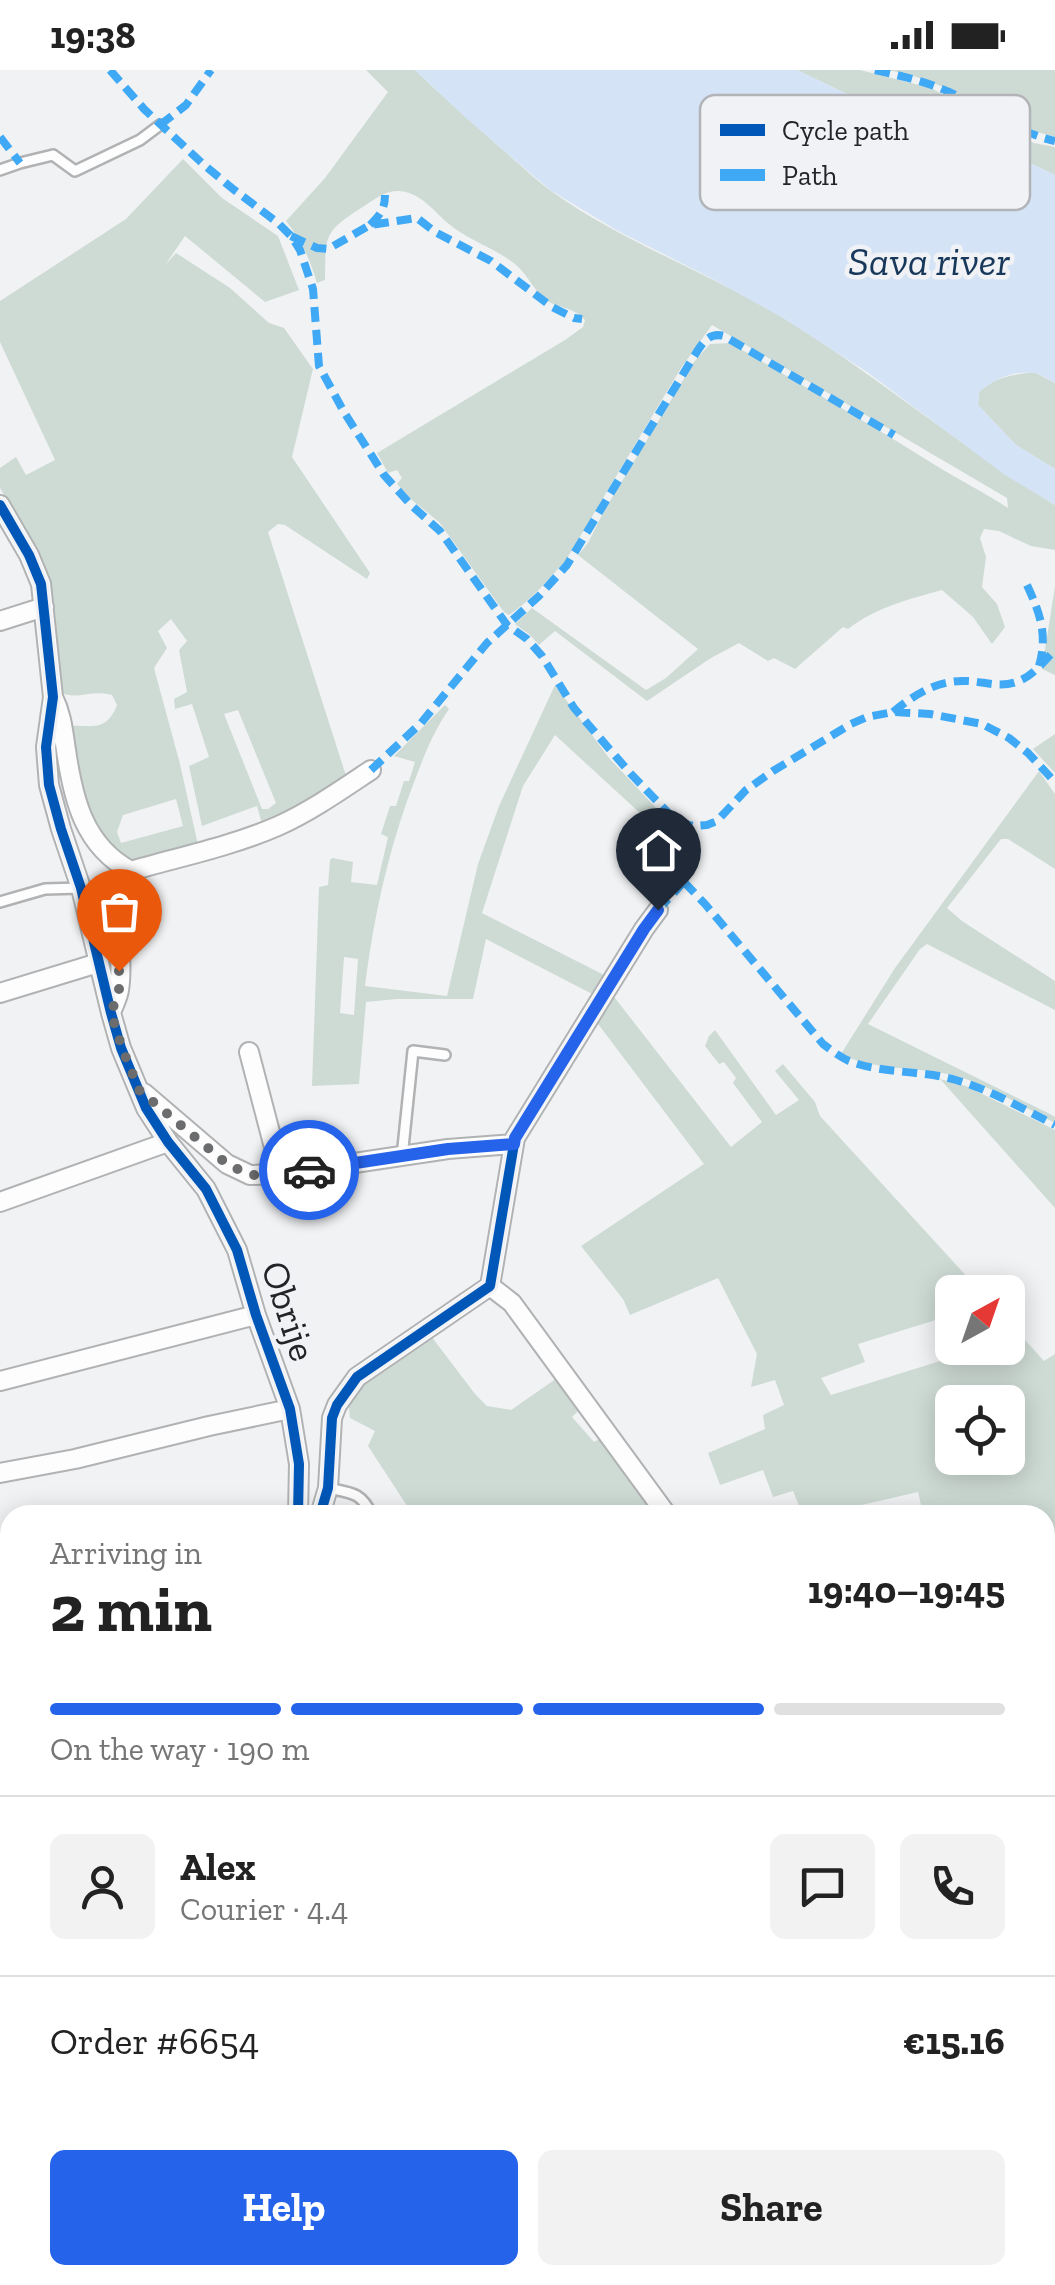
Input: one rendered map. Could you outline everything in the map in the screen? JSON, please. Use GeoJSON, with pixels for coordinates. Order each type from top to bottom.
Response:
{"type":"FeatureCollection","features":[{"type":"Feature","properties":{"kind":"street","name":"Obrije"},"geometry":{"type":"LineString","coordinates":[[0,505],[41,584],[53,696],[46,747],[50,785],[82,888],[111,1013],[146,1108],[206,1189],[237,1250],[290,1410],[299,1464],[298,1505]]}},
{"type":"Feature","properties":{"kind":"street"},"geometry":{"type":"LineString","coordinates":[[0,621],[44,607]]}},
{"type":"Feature","properties":{"kind":"street"},"geometry":{"type":"LineString","coordinates":[[53,696],[64,724],[66,751],[84,825],[106,854],[130,871]]}},
{"type":"Feature","properties":{"kind":"street"},"geometry":{"type":"LineString","coordinates":[[111,1013],[119,991],[117,912],[130,871],[278,826],[371,770]]}},
{"type":"Feature","properties":{"kind":"street"},"geometry":{"type":"LineString","coordinates":[[323,1505],[328,1488],[332,1418],[357,1377],[490,1286],[515,1138],[658,910]]}},
{"type":"Feature","properties":{"kind":"street"},"geometry":{"type":"LineString","coordinates":[[0,993],[98,963]]}},
{"type":"Feature","properties":{"kind":"street"},"geometry":{"type":"LineString","coordinates":[[249,1052],[281,1174]]}},
{"type":"Feature","properties":{"kind":"street"},"geometry":{"type":"LineString","coordinates":[[139,1090],[227,1164],[250,1175],[514,1144]]}},
{"type":"Feature","properties":{"kind":"street"},"geometry":{"type":"LineString","coordinates":[[0,1202],[168,1142]]}},
{"type":"Feature","properties":{"kind":"street"},"geometry":{"type":"LineString","coordinates":[[490,1286],[512,1303],[660,1505]]}},
{"type":"Feature","properties":{"kind":"street"},"geometry":{"type":"LineString","coordinates":[[0,1380],[256,1315]]}},
{"type":"Feature","properties":{"kind":"street"},"geometry":{"type":"LineString","coordinates":[[0,1473],[290,1410]]}},
{"type":"Feature","properties":{"kind":"lane"},"geometry":{"type":"LineString","coordinates":[[0,170],[52,155],[76,171],[140,140],[160,124]]}},
{"type":"Feature","properties":{"kind":"lane"},"geometry":{"type":"LineString","coordinates":[[0,902],[45,889],[82,888]]}},
{"type":"Feature","properties":{"kind":"lane"},"geometry":{"type":"LineString","coordinates":[[402,1156],[413,1052],[445,1055]]}},
{"type":"Feature","properties":{"kind":"lane"},"geometry":{"type":"LineString","coordinates":[[328,1488],[355,1493],[366,1505]]}},
{"type":"Feature","properties":{"kind":"shaded area"},"geometry":{"type":"Polygon","coordinates":[[[366,70],[415,70],[551,191],[608,226],[785,319],[1055,505],[1055,550],[984,529],[980,538],[986,557],[982,587],[997,604],[1005,627],[992,644],[973,617],[942,590],[881,610],[848,629],[843,627],[795,669],[774,658],[768,661],[739,643],[647,701],[555,631],[539,645],[515,624],[532,608],[646,690],[698,649],[578,555],[694,362],[710,344],[730,343],[1008,508],[1007,498],[712,325],[681,368],[566,560],[525,603],[509,615],[504,612],[439,522],[397,484],[402,478],[397,470],[388,473],[377,453],[565,340],[583,327],[585,320],[545,299],[507,258],[457,230],[407,192],[388,192],[378,197],[332,231],[326,246],[325,280],[317,283],[304,250],[286,221],[325,178],[388,92],[366,70]]]}},
{"type":"Feature","properties":{"kind":"shaded area"},"geometry":{"type":"Polygon","coordinates":[[[797,70],[860,70],[931,88],[944,95],[849,95],[797,70]]]}},
{"type":"Feature","properties":{"kind":"shaded area"},"geometry":{"type":"Polygon","coordinates":[[[886,70],[1055,70],[1055,137],[1030,129],[1030,95],[959,95],[886,70]]]}},
{"type":"Feature","properties":{"kind":"shaded area"},"geometry":{"type":"Polygon","coordinates":[[[1030,141],[1055,147],[1055,175],[1030,163],[1030,141]]]}},
{"type":"Feature","properties":{"kind":"shaded area"},"geometry":{"type":"Polygon","coordinates":[[[183,159],[222,198],[278,236],[299,290],[265,302],[185,236],[165,265],[176,253],[230,288],[269,323],[284,328],[313,369],[292,457],[370,573],[367,579],[285,525],[278,524],[268,532],[348,782],[263,827],[257,806],[202,826],[189,766],[209,757],[192,704],[175,709],[174,699],[187,692],[179,650],[187,641],[171,619],[158,631],[167,648],[154,668],[198,845],[135,861],[121,859],[90,829],[66,726],[102,724],[117,705],[112,695],[59,692],[37,553],[0,488],[0,468],[16,457],[26,475],[55,460],[0,342],[0,301],[126,219],[183,159]],[[238,710],[224,714],[262,809],[268,809],[276,803],[238,710]],[[176,799],[123,815],[117,832],[121,843],[183,826],[176,799]]]}},
{"type":"Feature","properties":{"kind":"shaded area"},"geometry":{"type":"Polygon","coordinates":[[[1034,372],[1055,383],[1055,469],[1016,445],[978,405],[979,392],[992,383],[1034,372]]]}},
{"type":"Feature","properties":{"kind":"shaded area"},"geometry":{"type":"Polygon","coordinates":[[[1055,586],[1055,675],[1042,669],[1055,586]]]}},
{"type":"Feature","properties":{"kind":"shaded area"},"geometry":{"type":"Polygon","coordinates":[[[555,685],[609,758],[677,830],[688,846],[689,858],[555,735],[523,786],[482,913],[610,978],[598,997],[486,939],[473,999],[366,1002],[359,1084],[312,1086],[319,887],[328,885],[332,858],[353,862],[351,882],[377,885],[388,837],[381,834],[390,806],[396,806],[415,762],[394,756],[445,705],[449,709],[425,755],[396,834],[365,986],[447,996],[478,864],[499,806],[555,685]],[[344,957],[340,1013],[354,1015],[358,959],[344,957]]]}},
{"type":"Feature","properties":{"kind":"shaded area"},"geometry":{"type":"Polygon","coordinates":[[[1055,734],[1055,773],[1033,749],[1055,734]]]}},
{"type":"Feature","properties":{"kind":"shaded area"},"geometry":{"type":"Polygon","coordinates":[[[1039,771],[1055,794],[1055,869],[1008,839],[1001,839],[947,908],[1055,981],[1055,1010],[927,944],[868,1024],[1050,1114],[1055,1123],[963,1078],[870,1064],[841,1054],[895,968],[1039,771]]]}},
{"type":"Feature","properties":{"kind":"shaded area"},"geometry":{"type":"Polygon","coordinates":[[[612,997],[731,1147],[762,1122],[733,1083],[736,1078],[724,1062],[719,1064],[705,1046],[709,1036],[715,1030],[776,1115],[799,1100],[775,1071],[783,1064],[815,1102],[820,1116],[965,1275],[935,1275],[935,1320],[858,1344],[865,1362],[821,1378],[831,1395],[935,1363],[1025,1365],[1025,1340],[1044,1361],[1055,1354],[1055,1505],[921,1505],[918,1492],[862,1505],[799,1505],[793,1491],[773,1497],[763,1470],[720,1485],[708,1453],[765,1429],[763,1415],[784,1405],[775,1380],[751,1387],[757,1354],[718,1278],[630,1315],[623,1299],[581,1246],[704,1164],[595,1020],[612,997]]]}},
{"type":"Feature","properties":{"kind":"shaded area"},"geometry":{"type":"Polygon","coordinates":[[[940,1079],[966,1086],[1055,1130],[1055,1208],[940,1079]]]}},
{"type":"Feature","properties":{"kind":"shaded area"},"geometry":{"type":"Polygon","coordinates":[[[428,1332],[487,1406],[511,1410],[560,1376],[580,1409],[572,1417],[594,1442],[603,1437],[653,1505],[406,1505],[368,1446],[375,1431],[350,1418],[348,1399],[357,1386],[428,1332]]]}},
{"type":"Feature","properties":{"kind":"water","name":"Sava river"},"geometry":{"type":"Polygon","coordinates":[[[415,70],[797,70],[849,95],[700,95],[700,210],[1030,210],[1030,163],[1055,175],[1055,383],[1036,373],[1011,375],[979,392],[978,405],[1016,445],[1055,469],[1055,505],[1005,475],[867,372],[783,318],[618,231],[550,190],[415,70]]]}},
{"type":"Feature","properties":{"kind":"marked path"},"geometry":{"type":"LineString","coordinates":[[110,70],[144,109],[203,164],[291,236],[313,289],[319,366],[384,475],[440,531],[507,625],[542,656],[574,708],[678,823],[694,826],[717,821],[746,790],[773,771],[851,724],[893,712],[982,724],[1028,753],[1055,782]]}},
{"type":"Feature","properties":{"kind":"marked path"},"geometry":{"type":"LineString","coordinates":[[160,125],[186,105],[211,70]]}},
{"type":"Feature","properties":{"kind":"marked path"},"geometry":{"type":"LineString","coordinates":[[875,70],[954,95]]}},
{"type":"Feature","properties":{"kind":"marked path"},"geometry":{"type":"LineString","coordinates":[[1030,133],[1055,141]]}},
{"type":"Feature","properties":{"kind":"marked path"},"geometry":{"type":"LineString","coordinates":[[0,137],[20,163]]}},
{"type":"Feature","properties":{"kind":"marked path"},"geometry":{"type":"LineString","coordinates":[[370,225],[381,212],[385,195]]}},
{"type":"Feature","properties":{"kind":"marked path"},"geometry":{"type":"LineString","coordinates":[[291,236],[328,249],[370,225],[417,218],[435,232],[491,261],[552,307],[582,319]]}},
{"type":"Feature","properties":{"kind":"marked path"},"geometry":{"type":"LineString","coordinates":[[371,770],[421,723],[487,643],[567,565],[708,338],[724,336],[894,435]]}},
{"type":"Feature","properties":{"kind":"marked path"},"geometry":{"type":"LineString","coordinates":[[1027,585],[1041,624],[1039,666]]}},
{"type":"Feature","properties":{"kind":"marked path"},"geometry":{"type":"LineString","coordinates":[[893,712],[918,694],[945,683],[1019,681],[1055,650]]}},
{"type":"Feature","properties":{"kind":"marked path"},"geometry":{"type":"LineString","coordinates":[[658,910],[690,870],[691,850],[678,823]]}},
{"type":"Feature","properties":{"kind":"marked path"},"geometry":{"type":"LineString","coordinates":[[684,882],[823,1044],[839,1055],[862,1065],[969,1084],[1055,1125]]}},
{"type":"Feature","properties":{"kind":"cycle path"},"geometry":{"type":"LineString","coordinates":[[0,505],[41,584],[53,697],[46,747],[49,785],[81,888],[121,1048],[146,1108],[206,1189],[237,1250],[290,1409],[299,1464],[298,1505]]}},
{"type":"Feature","properties":{"kind":"cycle path"},"geometry":{"type":"LineString","coordinates":[[323,1505],[328,1488],[332,1418],[357,1377],[490,1286],[515,1138],[658,910]]}},
{"type":"Feature","properties":{"kind":"way so far"},"geometry":{"type":"LineString","coordinates":[[119,971],[119,991],[111,1013],[139,1090],[227,1164],[250,1175],[309,1170]]}},
{"type":"Feature","properties":{"kind":"route"},"geometry":{"type":"LineString","coordinates":[[309,1170],[448,1149],[514,1144],[658,910]]}}]}
